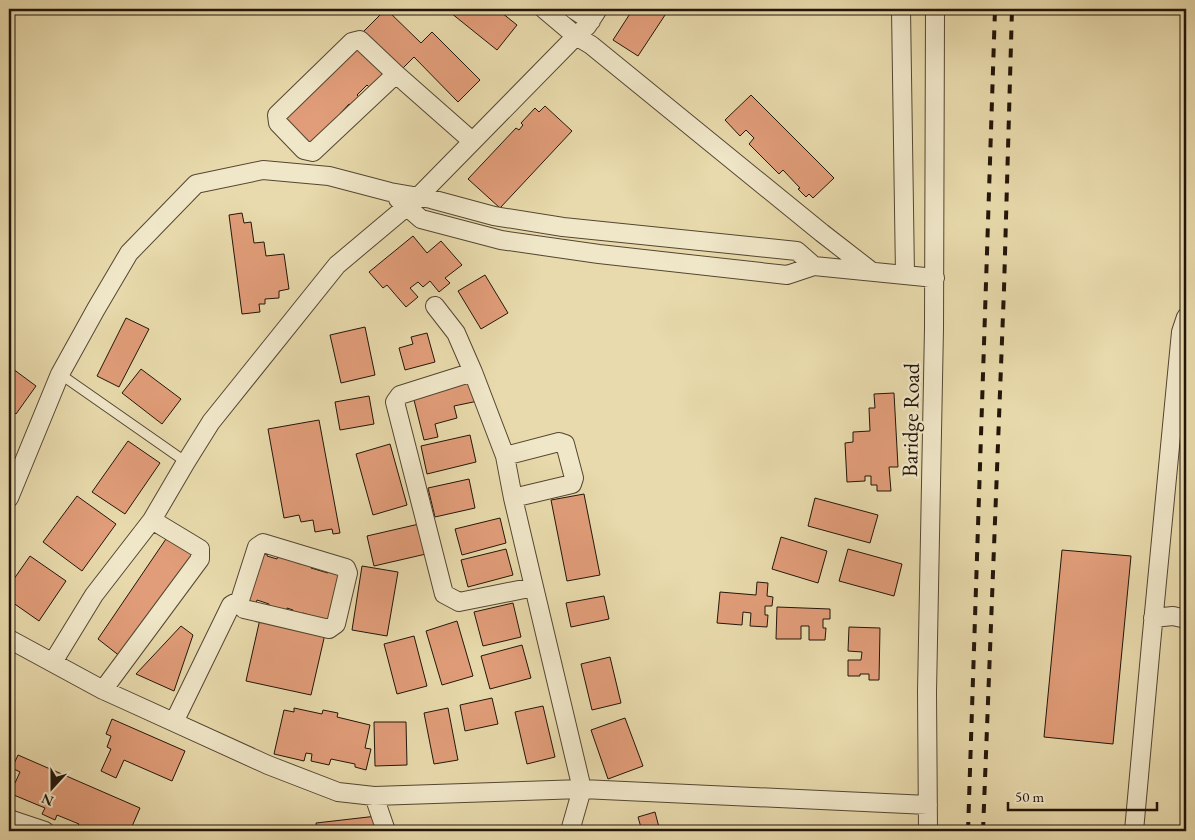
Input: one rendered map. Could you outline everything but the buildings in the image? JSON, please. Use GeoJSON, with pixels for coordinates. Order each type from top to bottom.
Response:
{"type":"FeatureCollection","features":[{"type":"Feature","properties":{"kind":"street"},"geometry":{"type":"LineString","coordinates":[[544,9],[872,272]]}},
{"type":"Feature","properties":{"kind":"street"},"geometry":{"type":"LineString","coordinates":[[54,662],[94,595],[152,520],[211,422],[337,265],[412,201],[588,26],[594,15],[573,9]]}},
{"type":"Feature","properties":{"kind":"street"},"geometry":{"type":"LineString","coordinates":[[900,9],[905,275]]}},
{"type":"Feature","properties":{"kind":"street","name":"Baridge Road"},"geometry":{"type":"LineString","coordinates":[[928,831],[927,692],[934,278],[935,9]]}},
{"type":"Feature","properties":{"kind":"street"},"geometry":{"type":"LineString","coordinates":[[396,74],[313,152],[304,150],[278,123],[277,116],[352,42],[360,40],[472,141]]}},
{"type":"Feature","properties":{"kind":"street"},"geometry":{"type":"LineString","coordinates":[[9,498],[60,374],[96,309],[129,254],[196,184],[263,170],[329,176],[390,192],[412,201],[494,216],[563,227],[797,251],[814,266]]}},
{"type":"Feature","properties":{"kind":"street"},"geometry":{"type":"LineString","coordinates":[[412,201],[421,219],[501,240],[599,254],[787,275],[814,266],[934,278]]}},
{"type":"Feature","properties":{"kind":"street"},"geometry":{"type":"LineString","coordinates":[[435,306],[456,333],[505,456],[513,498],[582,789],[570,831]]}},
{"type":"Feature","properties":{"kind":"street"},"geometry":{"type":"LineString","coordinates":[[1134,831],[1181,332],[1186,317]]}},
{"type":"Feature","properties":{"kind":"street"},"geometry":{"type":"LineString","coordinates":[[473,372],[400,395],[395,402],[444,594],[459,602],[534,587]]}},
{"type":"Feature","properties":{"kind":"street"},"geometry":{"type":"LineString","coordinates":[[505,456],[559,442],[565,444],[574,478],[572,484],[513,498]]}},
{"type":"Feature","properties":{"kind":"street"},"geometry":{"type":"LineString","coordinates":[[103,690],[200,558],[200,549],[152,520]]}},
{"type":"Feature","properties":{"kind":"street"},"geometry":{"type":"LineString","coordinates":[[174,722],[231,605],[240,600],[257,548],[263,543],[346,568],[348,573],[336,624],[330,629],[244,609],[240,600]]}},
{"type":"Feature","properties":{"kind":"street"},"geometry":{"type":"LineString","coordinates":[[1153,618],[1173,616],[1186,618]]}},
{"type":"Feature","properties":{"kind":"street"},"geometry":{"type":"LineString","coordinates":[[9,639],[103,690],[268,765],[338,792],[374,796],[582,789],[928,805]]}},
{"type":"Feature","properties":{"kind":"street"},"geometry":{"type":"LineString","coordinates":[[374,796],[386,831]]}},
{"type":"Feature","properties":{"kind":"street"},"geometry":{"type":"LineString","coordinates":[[13,824],[45,831]]}},
{"type":"Feature","properties":{"kind":"lane"},"geometry":{"type":"LineString","coordinates":[[60,374],[186,462]]}},
{"type":"Feature","properties":{"kind":"railway"},"geometry":{"type":"LineString","coordinates":[[968,831],[995,9]]}},
{"type":"Feature","properties":{"kind":"railway"},"geometry":{"type":"LineString","coordinates":[[983,831],[1004,289],[1012,9]]}}]}
